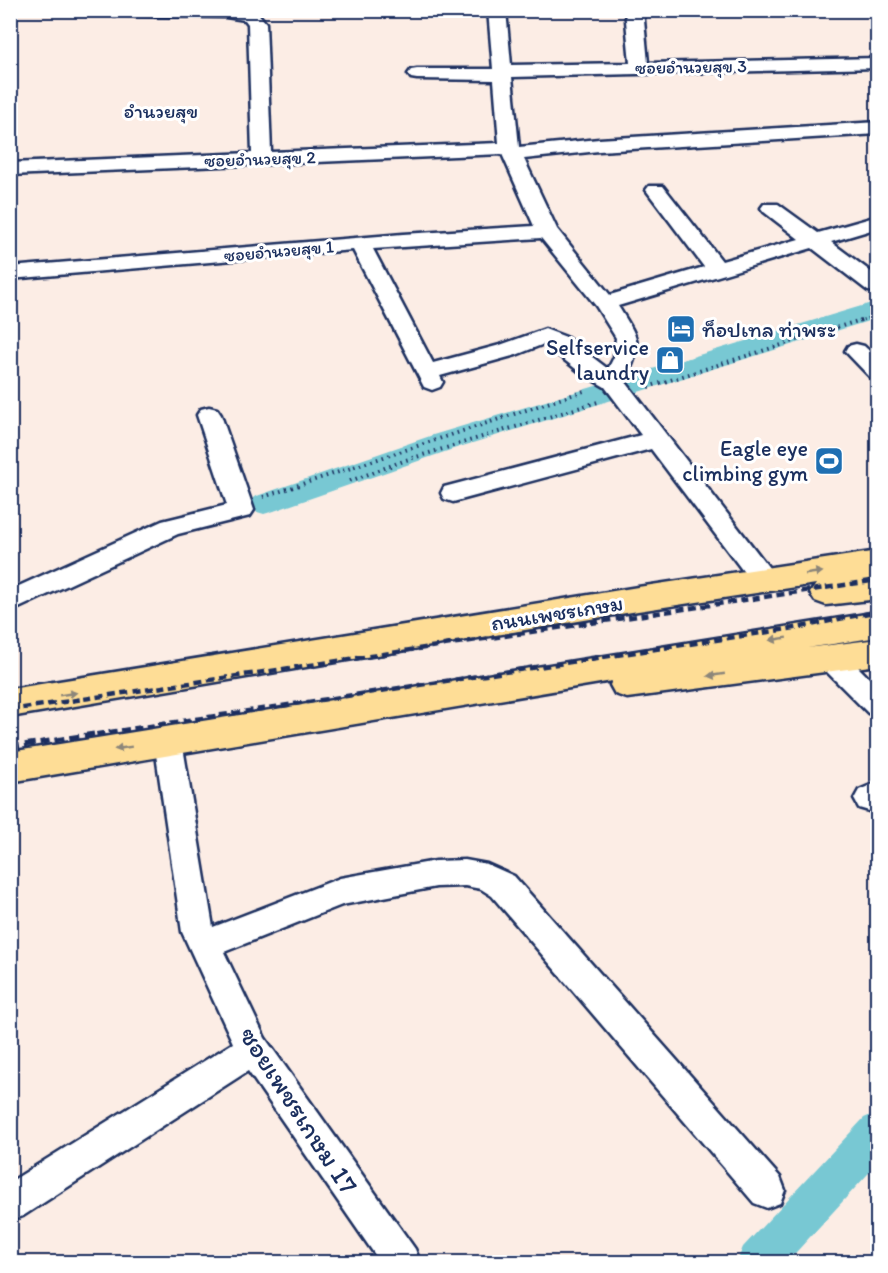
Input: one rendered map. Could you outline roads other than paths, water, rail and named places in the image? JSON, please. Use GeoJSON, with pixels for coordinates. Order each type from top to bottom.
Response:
{"type":"FeatureCollection","features":[{"type":"Feature","properties":{"kind":"main road","name":"ถนนเพชรเกษม"},"geometry":{"type":"LineString","coordinates":[[10,703],[878,563]]}},
{"type":"Feature","properties":{"kind":"main road","name":"ถนนเพชรเกษม"},"geometry":{"type":"LineString","coordinates":[[238,667],[878,587]]}},
{"type":"Feature","properties":{"kind":"main road"},"geometry":{"type":"LineString","coordinates":[[10,767],[878,624]]}},
{"type":"Feature","properties":{"kind":"main road"},"geometry":{"type":"LineString","coordinates":[[243,729],[682,679],[878,652]]}},
{"type":"Feature","properties":{"kind":"street"},"geometry":{"type":"LineString","coordinates":[[90,10],[226,12],[251,16],[256,23],[261,159]]}},
{"type":"Feature","properties":{"kind":"street"},"geometry":{"type":"LineString","coordinates":[[498,10],[511,151],[547,231],[605,303],[627,338],[625,357],[616,386]]}},
{"type":"Feature","properties":{"kind":"street"},"geometry":{"type":"LineString","coordinates":[[634,10],[639,68]]}},
{"type":"Feature","properties":{"kind":"street","name":"ซอยอำนวยสุข 3"},"geometry":{"type":"LineString","coordinates":[[417,74],[878,63]]}},
{"type":"Feature","properties":{"kind":"street","name":"ซอยอำนวยสุข 2"},"geometry":{"type":"LineString","coordinates":[[10,170],[511,151],[878,128]]}},
{"type":"Feature","properties":{"kind":"street"},"geometry":{"type":"LineString","coordinates":[[656,190],[718,270]]}},
{"type":"Feature","properties":{"kind":"street"},"geometry":{"type":"LineString","coordinates":[[771,208],[876,286]]}},
{"type":"Feature","properties":{"kind":"street"},"geometry":{"type":"LineString","coordinates":[[605,303],[877,222]]}},
{"type":"Feature","properties":{"kind":"street","name":"ซอยอำนวยสุข 1"},"geometry":{"type":"LineString","coordinates":[[10,273],[547,231]]}},
{"type":"Feature","properties":{"kind":"street"},"geometry":{"type":"LineString","coordinates":[[360,244],[429,377],[545,336],[558,342],[589,368],[616,386],[764,580]]}},
{"type":"Feature","properties":{"kind":"street"},"geometry":{"type":"LineString","coordinates":[[856,351],[878,372]]}},
{"type":"Feature","properties":{"kind":"street"},"geometry":{"type":"LineString","coordinates":[[10,602],[171,527],[241,510],[209,415]]}},
{"type":"Feature","properties":{"kind":"street"},"geometry":{"type":"LineString","coordinates":[[453,493],[657,438]]}},
{"type":"Feature","properties":{"kind":"street"},"geometry":{"type":"LineString","coordinates":[[832,659],[878,705]]}},
{"type":"Feature","properties":{"kind":"street","name":"ซอยเพชรเกษม 17"},"geometry":{"type":"LineString","coordinates":[[168,741],[198,932],[253,1049],[401,1262]]}},
{"type":"Feature","properties":{"kind":"street"},"geometry":{"type":"LineString","coordinates":[[205,945],[340,892],[436,874],[465,873],[487,877],[503,886],[767,1190]]}},
{"type":"Feature","properties":{"kind":"street"},"geometry":{"type":"LineString","coordinates":[[10,1203],[253,1049]]}},
{"type":"Feature","properties":{"kind":"waterway"},"geometry":{"type":"LineString","coordinates":[[264,504],[443,442],[878,309]]}},
{"type":"Feature","properties":{"kind":"waterway"},"geometry":{"type":"LineString","coordinates":[[758,1262],[878,1132]]}},
{"type":"Feature","properties":{"kind":"railway"},"geometry":{"type":"LineString","coordinates":[[10,710],[878,580]]}},
{"type":"Feature","properties":{"kind":"railway"},"geometry":{"type":"LineString","coordinates":[[84,736],[801,627],[878,611]]}},
{"type":"Feature","properties":{"kind":"railway"},"geometry":{"type":"LineString","coordinates":[[10,747],[94,734]]}},
{"type":"Feature","properties":{"kind":"place","name":"ท็อปเทล ท่าพระ"},"geometry":{"type":"Point","coordinates":[681,329]}},
{"type":"Feature","properties":{"kind":"place","name":"Selfservice laundry"},"geometry":{"type":"Point","coordinates":[670,360]}},
{"type":"Feature","properties":{"kind":"place","name":"Eagle eye climbing gym"},"geometry":{"type":"Point","coordinates":[829,461]}},
{"type":"Feature","properties":{"kind":"district","name":"อำนวยสุข"},"geometry":{"type":"Point","coordinates":[161,111]}}]}
